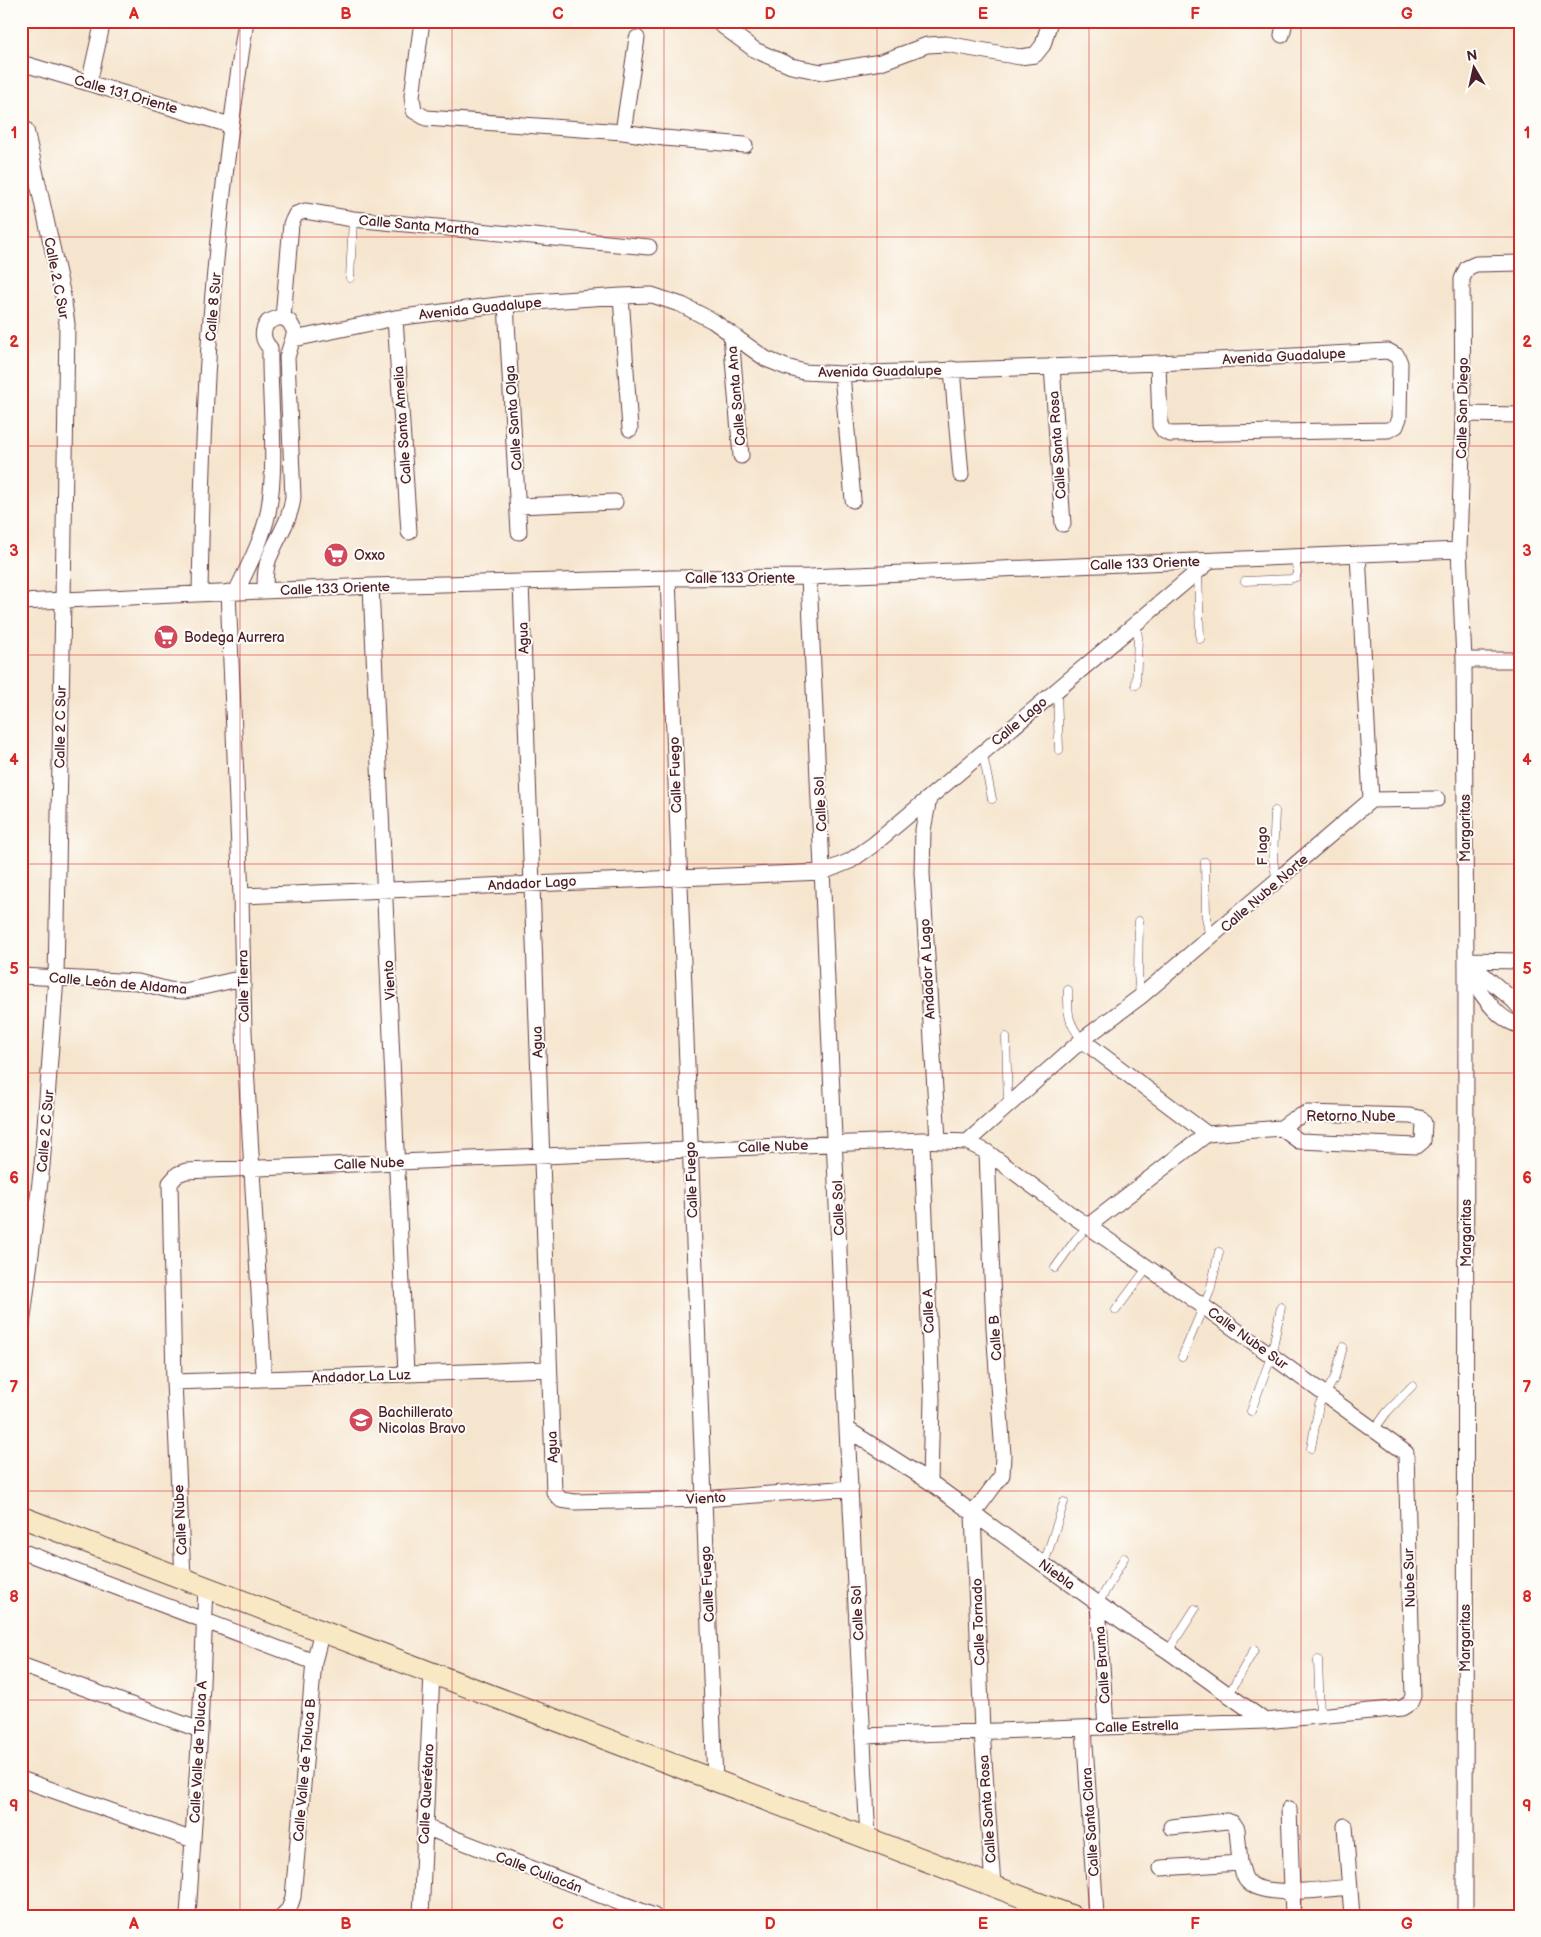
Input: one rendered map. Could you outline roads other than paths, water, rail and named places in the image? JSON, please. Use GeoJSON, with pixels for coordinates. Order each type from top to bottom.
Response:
{"type":"FeatureCollection","features":[{"type":"Feature","properties":{"kind":"main road"},"geometry":{"type":"LineString","coordinates":[[21,1517],[1072,1916]]}},
{"type":"Feature","properties":{"kind":"street"},"geometry":{"type":"LineString","coordinates":[[89,83],[103,21]]}},
{"type":"Feature","properties":{"kind":"street","name":"Calle 8 Sur"},"geometry":{"type":"LineString","coordinates":[[200,594],[207,380],[212,303],[230,125],[246,21]]}},
{"type":"Feature","properties":{"kind":"street"},"geometry":{"type":"LineString","coordinates":[[422,21],[412,96],[414,111],[426,118],[623,132],[664,138],[744,145]]}},
{"type":"Feature","properties":{"kind":"street"},"geometry":{"type":"LineString","coordinates":[[716,21],[731,26],[756,50],[791,66],[822,72],[881,62],[927,44],[946,44],[1020,57],[1035,55],[1043,46],[1050,21]]}},
{"type":"Feature","properties":{"kind":"street"},"geometry":{"type":"LineString","coordinates":[[623,132],[637,38]]}},
{"type":"Feature","properties":{"kind":"street","name":"Calle 131 Oriente"},"geometry":{"type":"LineString","coordinates":[[21,63],[230,125]]}},
{"type":"Feature","properties":{"kind":"street","name":"Calle 2 C Sur"},"geometry":{"type":"LineString","coordinates":[[21,125],[26,130],[66,309],[64,600],[56,978],[42,1166],[21,1333]]}},
{"type":"Feature","properties":{"kind":"street","name":"Calle Santa Martha"},"geometry":{"type":"LineString","coordinates":[[294,339],[295,332],[289,321],[278,319],[290,224],[296,214],[305,211],[352,219],[649,247]]}},
{"type":"Feature","properties":{"kind":"street","name":"Calle San Diego"},"geometry":{"type":"LineString","coordinates":[[1459,550],[1463,414],[1462,279],[1467,268],[1476,264],[1520,263]]}},
{"type":"Feature","properties":{"kind":"street","name":"Avenida Guadalupe"},"geometry":{"type":"LineString","coordinates":[[294,339],[395,318],[506,304],[652,295],[671,300],[712,321],[731,336],[766,358],[786,367],[804,372],[842,374],[1158,363],[1388,351],[1397,356],[1400,362],[1399,418],[1396,426],[1388,430],[1170,434],[1164,431],[1160,425],[1158,363]]}},
{"type":"Feature","properties":{"kind":"street"},"geometry":{"type":"LineString","coordinates":[[621,296],[630,429]]}},
{"type":"Feature","properties":{"kind":"street","name":"Calle Santa Olga"},"geometry":{"type":"LineString","coordinates":[[506,304],[519,532]]}},
{"type":"Feature","properties":{"kind":"street","name":"Calle Santa Amelia"},"geometry":{"type":"LineString","coordinates":[[395,318],[409,532]]}},
{"type":"Feature","properties":{"kind":"street"},"geometry":{"type":"LineString","coordinates":[[232,592],[255,551],[268,512],[272,480],[270,348],[265,344],[263,333],[265,327],[278,319]]}},
{"type":"Feature","properties":{"kind":"street","name":"Calle Santa Ana"},"geometry":{"type":"LineString","coordinates":[[731,336],[741,456]]}},
{"type":"Feature","properties":{"kind":"street"},"geometry":{"type":"LineString","coordinates":[[265,591],[269,558],[292,508],[287,357],[294,339]]}},
{"type":"Feature","properties":{"kind":"street","name":"Calle Santa Rosa"},"geometry":{"type":"LineString","coordinates":[[1052,366],[1063,524]]}},
{"type":"Feature","properties":{"kind":"street"},"geometry":{"type":"LineString","coordinates":[[952,369],[961,475]]}},
{"type":"Feature","properties":{"kind":"street"},"geometry":{"type":"LineString","coordinates":[[842,374],[853,500]]}},
{"type":"Feature","properties":{"kind":"street"},"geometry":{"type":"LineString","coordinates":[[1463,414],[1520,414]]}},
{"type":"Feature","properties":{"kind":"street"},"geometry":{"type":"LineString","coordinates":[[518,506],[615,502]]}},
{"type":"Feature","properties":{"kind":"street"},"geometry":{"type":"LineString","coordinates":[[268,512],[288,519]]}},
{"type":"Feature","properties":{"kind":"street","name":"Calle 133 Oriente"},"geometry":{"type":"LineString","coordinates":[[21,602],[371,586],[668,578],[809,577],[1204,566],[1295,557],[1459,550]]}},
{"type":"Feature","properties":{"kind":"street","name":"Margaritas"},"geometry":{"type":"LineString","coordinates":[[1459,550],[1464,660],[1466,966],[1466,1916]]}},
{"type":"Feature","properties":{"kind":"street"},"geometry":{"type":"LineString","coordinates":[[1358,554],[1371,800],[1437,799]]}},
{"type":"Feature","properties":{"kind":"street","name":"Calle Lago"},"geometry":{"type":"LineString","coordinates":[[823,872],[850,860],[874,845],[1204,566]]}},
{"type":"Feature","properties":{"kind":"street","name":"Calle Sol"},"geometry":{"type":"LineString","coordinates":[[809,577],[836,1144],[847,1429],[868,1839]]}},
{"type":"Feature","properties":{"kind":"street","name":"Calle Fuego"},"geometry":{"type":"LineString","coordinates":[[668,578],[715,1781]]}},
{"type":"Feature","properties":{"kind":"street","name":"Agua"},"geometry":{"type":"LineString","coordinates":[[521,582],[554,1492],[561,1500]]}},
{"type":"Feature","properties":{"kind":"street","name":"Viento"},"geometry":{"type":"LineString","coordinates":[[371,586],[406,1374]]}},
{"type":"Feature","properties":{"kind":"street","name":"Calle Tierra"},"geometry":{"type":"LineString","coordinates":[[232,592],[243,978],[251,1168],[264,1379]]}},
{"type":"Feature","properties":{"kind":"street"},"geometry":{"type":"LineString","coordinates":[[1464,660],[1520,660]]}},
{"type":"Feature","properties":{"kind":"street","name":"Andador A Lago"},"geometry":{"type":"LineString","coordinates":[[929,798],[923,830],[922,873],[938,1140]]}},
{"type":"Feature","properties":{"kind":"street","name":"Calle Nube Norte"},"geometry":{"type":"LineString","coordinates":[[967,1142],[1082,1040],[1140,997],[1210,939],[1371,800]]}},
{"type":"Feature","properties":{"kind":"street","name":"Andador Lago"},"geometry":{"type":"LineString","coordinates":[[241,896],[823,872]]}},
{"type":"Feature","properties":{"kind":"street"},"geometry":{"type":"LineString","coordinates":[[1466,966],[1520,960]]}},
{"type":"Feature","properties":{"kind":"street"},"geometry":{"type":"LineString","coordinates":[[1466,966],[1514,1000],[1520,1008]]}},
{"type":"Feature","properties":{"kind":"street"},"geometry":{"type":"LineString","coordinates":[[1466,966],[1499,1015],[1507,1021],[1520,1025]]}},
{"type":"Feature","properties":{"kind":"street","name":"Calle León de Aldama"},"geometry":{"type":"LineString","coordinates":[[21,976],[138,982],[169,990],[185,991],[243,978]]}},
{"type":"Feature","properties":{"kind":"street"},"geometry":{"type":"LineString","coordinates":[[1082,1040],[1207,1134],[1088,1226]]}},
{"type":"Feature","properties":{"kind":"street","name":"Retorno Nube"},"geometry":{"type":"LineString","coordinates":[[1207,1134],[1281,1128],[1307,1113],[1410,1116],[1420,1118],[1424,1124],[1423,1141],[1417,1146],[1299,1141],[1281,1128]]}},
{"type":"Feature","properties":{"kind":"street","name":"Calle Nube"},"geometry":{"type":"LineString","coordinates":[[183,1578],[174,1382],[170,1183],[178,1174],[186,1171],[251,1168],[922,1140],[967,1142]]}},
{"type":"Feature","properties":{"kind":"street","name":"Calle A"},"geometry":{"type":"LineString","coordinates":[[922,1140],[932,1399],[930,1482]]}},
{"type":"Feature","properties":{"kind":"street","name":"Calle Nube Sur"},"geometry":{"type":"LineString","coordinates":[[967,1142],[987,1152],[1406,1453]]}},
{"type":"Feature","properties":{"kind":"street","name":"Calle B"},"geometry":{"type":"LineString","coordinates":[[973,1514],[1002,1474],[1003,1455],[994,1328],[987,1152]]}},
{"type":"Feature","properties":{"kind":"street","name":"Andador La Luz"},"geometry":{"type":"LineString","coordinates":[[174,1382],[549,1369]]}},
{"type":"Feature","properties":{"kind":"street","name":"Niebla"},"geometry":{"type":"LineString","coordinates":[[847,1429],[930,1482],[1098,1604],[1168,1650],[1265,1721]]}},
{"type":"Feature","properties":{"kind":"street","name":"Nube Sur"},"geometry":{"type":"LineString","coordinates":[[1406,1453],[1413,1696],[1410,1703]]}},
{"type":"Feature","properties":{"kind":"street","name":"Viento"},"geometry":{"type":"LineString","coordinates":[[561,1500],[575,1502],[703,1499],[851,1488]]}},
{"type":"Feature","properties":{"kind":"street","name":"Calle Tornado"},"geometry":{"type":"LineString","coordinates":[[973,1514],[982,1731]]}},
{"type":"Feature","properties":{"kind":"street"},"geometry":{"type":"LineString","coordinates":[[21,1551],[314,1662]]}},
{"type":"Feature","properties":{"kind":"street","name":"Calle Valle de Toluca A"},"geometry":{"type":"LineString","coordinates":[[188,1916],[200,1730],[206,1587]]}},
{"type":"Feature","properties":{"kind":"street","name":"Calle Bruma"},"geometry":{"type":"LineString","coordinates":[[1098,1604],[1106,1727]]}},
{"type":"Feature","properties":{"kind":"street","name":"Calle Valle de Toluca B"},"geometry":{"type":"LineString","coordinates":[[286,1912],[293,1897],[314,1662],[322,1631]]}},
{"type":"Feature","properties":{"kind":"street"},"geometry":{"type":"LineString","coordinates":[[21,1664],[200,1730]]}},
{"type":"Feature","properties":{"kind":"street","name":"Calle Querétaro"},"geometry":{"type":"LineString","coordinates":[[421,1916],[432,1673]]}},
{"type":"Feature","properties":{"kind":"street","name":"Calle Estrella"},"geometry":{"type":"LineString","coordinates":[[863,1736],[1265,1721],[1402,1708],[1410,1703]]}},
{"type":"Feature","properties":{"kind":"street","name":"Calle Santa Clara"},"geometry":{"type":"LineString","coordinates":[[1084,1728],[1096,1916]]}},
{"type":"Feature","properties":{"kind":"street","name":"Calle Santa Rosa"},"geometry":{"type":"LineString","coordinates":[[982,1731],[993,1886]]}},
{"type":"Feature","properties":{"kind":"street"},"geometry":{"type":"LineString","coordinates":[[21,1779],[193,1840]]}},
{"type":"Feature","properties":{"kind":"street"},"geometry":{"type":"LineString","coordinates":[[1289,1810],[1292,1916]]}},
{"type":"Feature","properties":{"kind":"street"},"geometry":{"type":"LineString","coordinates":[[1171,1828],[1227,1821],[1233,1823],[1236,1829],[1240,1863],[1246,1880],[1254,1887],[1291,1892],[1349,1887]]}},
{"type":"Feature","properties":{"kind":"street"},"geometry":{"type":"LineString","coordinates":[[1345,1826],[1352,1916]]}},
{"type":"Feature","properties":{"kind":"street","name":"Calle Culiacán"},"geometry":{"type":"LineString","coordinates":[[425,1827],[654,1916]]}},
{"type":"Feature","properties":{"kind":"street"},"geometry":{"type":"LineString","coordinates":[[1161,1868],[1240,1863]]}},
{"type":"Feature","properties":{"kind":"lane"},"geometry":{"type":"LineString","coordinates":[[350,278],[352,219]]}},
{"type":"Feature","properties":{"kind":"lane"},"geometry":{"type":"LineString","coordinates":[[1245,581],[1290,579],[1296,577],[1298,572],[1295,557]]}},
{"type":"Feature","properties":{"kind":"lane"},"geometry":{"type":"LineString","coordinates":[[1200,639],[1204,566]]}},
{"type":"Feature","properties":{"kind":"lane"},"geometry":{"type":"LineString","coordinates":[[1136,622],[1138,637],[1136,685]]}},
{"type":"Feature","properties":{"kind":"lane"},"geometry":{"type":"LineString","coordinates":[[1058,689],[1059,750]]}},
{"type":"Feature","properties":{"kind":"lane"},"geometry":{"type":"LineString","coordinates":[[981,754],[992,799]]}},
{"type":"Feature","properties":{"kind":"lane","name":"F lago"},"geometry":{"type":"LineString","coordinates":[[1275,811],[1273,860],[1277,882]]}},
{"type":"Feature","properties":{"kind":"lane"},"geometry":{"type":"LineString","coordinates":[[1205,862],[1206,917],[1210,939]]}},
{"type":"Feature","properties":{"kind":"lane"},"geometry":{"type":"LineString","coordinates":[[1139,921],[1138,974],[1140,997]]}},
{"type":"Feature","properties":{"kind":"lane"},"geometry":{"type":"LineString","coordinates":[[1068,990],[1068,1016],[1072,1028],[1082,1040]]}},
{"type":"Feature","properties":{"kind":"lane"},"geometry":{"type":"LineString","coordinates":[[1006,1037],[1008,1106]]}},
{"type":"Feature","properties":{"kind":"lane"},"geometry":{"type":"LineString","coordinates":[[1055,1268],[1088,1226]]}},
{"type":"Feature","properties":{"kind":"lane"},"geometry":{"type":"LineString","coordinates":[[1182,1357],[1210,1291],[1219,1252]]}},
{"type":"Feature","properties":{"kind":"lane"},"geometry":{"type":"LineString","coordinates":[[1116,1310],[1148,1267]]}},
{"type":"Feature","properties":{"kind":"lane"},"geometry":{"type":"LineString","coordinates":[[1251,1412],[1271,1356],[1281,1307]]}},
{"type":"Feature","properties":{"kind":"lane"},"geometry":{"type":"LineString","coordinates":[[1311,1448],[1319,1405],[1335,1377],[1343,1347]]}},
{"type":"Feature","properties":{"kind":"lane"},"geometry":{"type":"LineString","coordinates":[[1374,1430],[1387,1412],[1412,1386]]}},
{"type":"Feature","properties":{"kind":"lane"},"geometry":{"type":"LineString","coordinates":[[1044,1564],[1064,1502]]}},
{"type":"Feature","properties":{"kind":"lane"},"geometry":{"type":"LineString","coordinates":[[1098,1604],[1124,1558]]}},
{"type":"Feature","properties":{"kind":"lane"},"geometry":{"type":"LineString","coordinates":[[1168,1650],[1195,1609]]}},
{"type":"Feature","properties":{"kind":"lane"},"geometry":{"type":"LineString","coordinates":[[1229,1694],[1254,1650]]}},
{"type":"Feature","properties":{"kind":"lane"},"geometry":{"type":"LineString","coordinates":[[1318,1660],[1320,1715]]}},
{"type":"Feature","properties":{"kind":"place","name":"Oxxo"},"geometry":{"type":"Point","coordinates":[336,555]}},
{"type":"Feature","properties":{"kind":"place","name":"Bodega Aurrera"},"geometry":{"type":"Point","coordinates":[166,637]}},
{"type":"Feature","properties":{"kind":"place","name":"Bachillerato Nicolas Bravo"},"geometry":{"type":"Point","coordinates":[361,1420]}}]}
